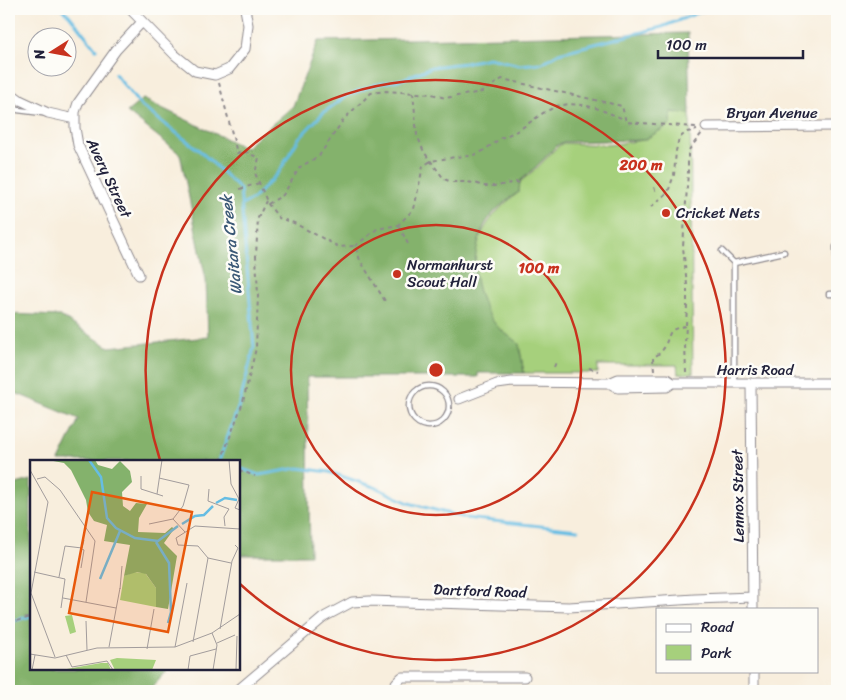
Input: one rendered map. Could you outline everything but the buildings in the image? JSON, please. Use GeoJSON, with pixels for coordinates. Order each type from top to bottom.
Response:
{"type":"FeatureCollection","features":[{"type":"Feature","properties":{"kind":"street"},"geometry":{"type":"LineString","coordinates":[[130,9],[175,54],[196,71],[215,75],[229,69],[245,49],[248,25],[245,9]]}},
{"type":"Feature","properties":{"kind":"street","name":"Avery Street"},"geometry":{"type":"LineString","coordinates":[[139,275],[78,145],[75,112],[78,103],[116,50],[142,22]]}},
{"type":"Feature","properties":{"kind":"street"},"geometry":{"type":"LineString","coordinates":[[9,92],[20,100],[48,113],[75,119]]}},
{"type":"Feature","properties":{"kind":"street","name":"Bryan Avenue"},"geometry":{"type":"LineString","coordinates":[[706,127],[837,126]]}},
{"type":"Feature","properties":{"kind":"street","name":"Harris Road"},"geometry":{"type":"LineString","coordinates":[[459,399],[497,384],[512,382],[609,383],[618,379],[667,379],[673,383],[687,384],[837,384]]}},
{"type":"Feature","properties":{"kind":"street","name":"Harris Road"},"geometry":{"type":"LineString","coordinates":[[609,383],[618,388],[667,387],[673,383]]}},
{"type":"Feature","properties":{"kind":"street","name":"Lennox Street"},"geometry":{"type":"LineString","coordinates":[[751,384],[753,608]]}},
{"type":"Feature","properties":{"kind":"street","name":"Dartford Road"},"geometry":{"type":"LineString","coordinates":[[237,691],[324,617],[352,602],[569,607],[753,597]]}},
{"type":"Feature","properties":{"kind":"street"},"geometry":{"type":"LineString","coordinates":[[754,672],[754,691]]}},
{"type":"Feature","properties":{"kind":"street"},"geometry":{"type":"LineString","coordinates":[[396,691],[396,683],[402,677],[525,677]]}},
{"type":"Feature","properties":{"kind":"lane"},"geometry":{"type":"LineString","coordinates":[[9,105],[18,110],[48,113]]}},
{"type":"Feature","properties":{"kind":"lane"},"geometry":{"type":"LineString","coordinates":[[836,246],[837,278]]}},
{"type":"Feature","properties":{"kind":"lane"},"geometry":{"type":"LineString","coordinates":[[722,250],[734,263],[734,384]]}},
{"type":"Feature","properties":{"kind":"lane"},"geometry":{"type":"LineString","coordinates":[[734,263],[784,252]]}},
{"type":"Feature","properties":{"kind":"lane"},"geometry":{"type":"LineString","coordinates":[[829,294],[837,294]]}},
{"type":"Feature","properties":{"kind":"lane"},"geometry":{"type":"LineString","coordinates":[[425,387],[440,390],[449,403],[445,418],[442,422],[433,426],[418,423],[411,415],[409,405],[416,391],[425,387]]}},
{"type":"Feature","properties":{"kind":"lane"},"geometry":{"type":"LineString","coordinates":[[449,403],[459,399]]}},
{"type":"Feature","properties":{"kind":"path"},"geometry":{"type":"LineString","coordinates":[[268,204],[283,195],[300,167],[319,156],[344,119],[371,93],[386,91],[413,92],[432,94],[445,98],[482,92],[502,79],[622,106],[625,119]]}},
{"type":"Feature","properties":{"kind":"path"},"geometry":{"type":"LineString","coordinates":[[219,82],[237,153],[246,152],[259,158],[255,173],[268,204],[279,218],[294,222],[338,247],[356,246],[377,229],[398,225],[414,208],[423,166],[430,161],[471,156],[483,151],[501,138],[519,130],[543,113],[557,106],[569,104],[596,108],[625,119],[626,122],[706,127]]}},
{"type":"Feature","properties":{"kind":"path"},"geometry":{"type":"LineString","coordinates":[[413,92],[417,135],[424,152],[444,179],[452,182],[475,183],[483,186],[521,183]]}},
{"type":"Feature","properties":{"kind":"path"},"geometry":{"type":"LineString","coordinates":[[651,207],[668,192],[674,175],[679,138],[687,132],[706,127]]}},
{"type":"Feature","properties":{"kind":"path"},"geometry":{"type":"LineString","coordinates":[[687,384],[685,344],[687,285],[683,246],[688,151],[706,127]]}},
{"type":"Feature","properties":{"kind":"path"},"geometry":{"type":"LineString","coordinates":[[240,188],[259,183]]}},
{"type":"Feature","properties":{"kind":"path"},"geometry":{"type":"LineString","coordinates":[[654,186],[656,193]]}},
{"type":"Feature","properties":{"kind":"path"},"geometry":{"type":"LineString","coordinates":[[220,460],[242,402],[256,348],[258,218],[266,201]]}},
{"type":"Feature","properties":{"kind":"path"},"geometry":{"type":"LineString","coordinates":[[398,225],[408,244]]}},
{"type":"Feature","properties":{"kind":"path"},"geometry":{"type":"LineString","coordinates":[[356,246],[360,260],[385,301]]}},
{"type":"Feature","properties":{"kind":"path"},"geometry":{"type":"LineString","coordinates":[[656,379],[652,363],[653,358],[664,348],[669,334],[677,328],[686,326]]}},
{"type":"Feature","properties":{"kind":"path"},"geometry":{"type":"LineString","coordinates":[[554,368],[556,362]]}},
{"type":"Feature","properties":{"kind":"path"},"geometry":{"type":"LineString","coordinates":[[589,368],[598,371]]}},
{"type":"Feature","properties":{"kind":"path"},"geometry":{"type":"LineString","coordinates":[[240,470],[255,476]]}},
{"type":"Feature","properties":{"kind":"path"},"geometry":{"type":"LineString","coordinates":[[9,623],[30,617]]}},
{"type":"Feature","properties":{"kind":"green space"},"geometry":{"type":"Polygon","coordinates":[[[688,33],[690,114],[671,112],[671,124],[644,140],[563,142],[556,146],[520,181],[519,192],[499,207],[484,226],[475,259],[476,280],[482,301],[493,321],[519,344],[524,373],[478,373],[478,377],[307,377],[310,555],[240,555],[240,460],[59,460],[79,419],[13,392],[9,352],[9,314],[60,316],[109,347],[208,337],[206,280],[180,154],[127,112],[143,99],[245,148],[293,106],[318,41],[688,33]]]}},
{"type":"Feature","properties":{"kind":"green space"},"geometry":{"type":"Polygon","coordinates":[[[671,112],[690,114],[693,373],[678,374],[677,365],[598,365],[598,373],[524,373],[518,346],[514,340],[496,327],[487,315],[476,283],[474,267],[479,239],[494,215],[518,193],[520,182],[563,143],[608,145],[644,140],[671,124],[671,112]]]}},
{"type":"Feature","properties":{"kind":"green space"},"geometry":{"type":"Polygon","coordinates":[[[30,480],[30,670],[168,670],[149,691],[9,691],[9,486],[30,480]]]}},
{"type":"Feature","properties":{"kind":"waterway","name":"Waitara Creek"},"geometry":{"type":"LineString","coordinates":[[62,9],[96,49]]}},
{"type":"Feature","properties":{"kind":"waterway"},"geometry":{"type":"LineString","coordinates":[[242,205],[253,199],[279,172],[299,138],[323,113],[346,96],[374,85],[403,79],[432,67],[489,58],[520,65],[542,63],[559,53],[662,27],[707,9]]}},
{"type":"Feature","properties":{"kind":"waterway"},"geometry":{"type":"LineString","coordinates":[[747,9],[785,16]]}},
{"type":"Feature","properties":{"kind":"waterway","name":"Waitara Creek"},"geometry":{"type":"LineString","coordinates":[[115,74],[140,105],[200,151],[240,189],[254,347],[240,402],[219,460]]}},
{"type":"Feature","properties":{"kind":"waterway"},"geometry":{"type":"LineString","coordinates":[[240,468],[259,475],[298,468],[329,472],[377,488],[409,503],[465,518],[578,530]]}},
{"type":"Feature","properties":{"kind":"waterway","name":"Waitara Creek"},"geometry":{"type":"LineString","coordinates":[[9,622],[30,616]]}},
{"type":"Feature","properties":{"kind":"place","name":"Cricket Nets"},"geometry":{"type":"Point","coordinates":[666,213]}},
{"type":"Feature","properties":{"kind":"place","name":"Normanhurst Scout Hall"},"geometry":{"type":"Point","coordinates":[397,274]}}]}
